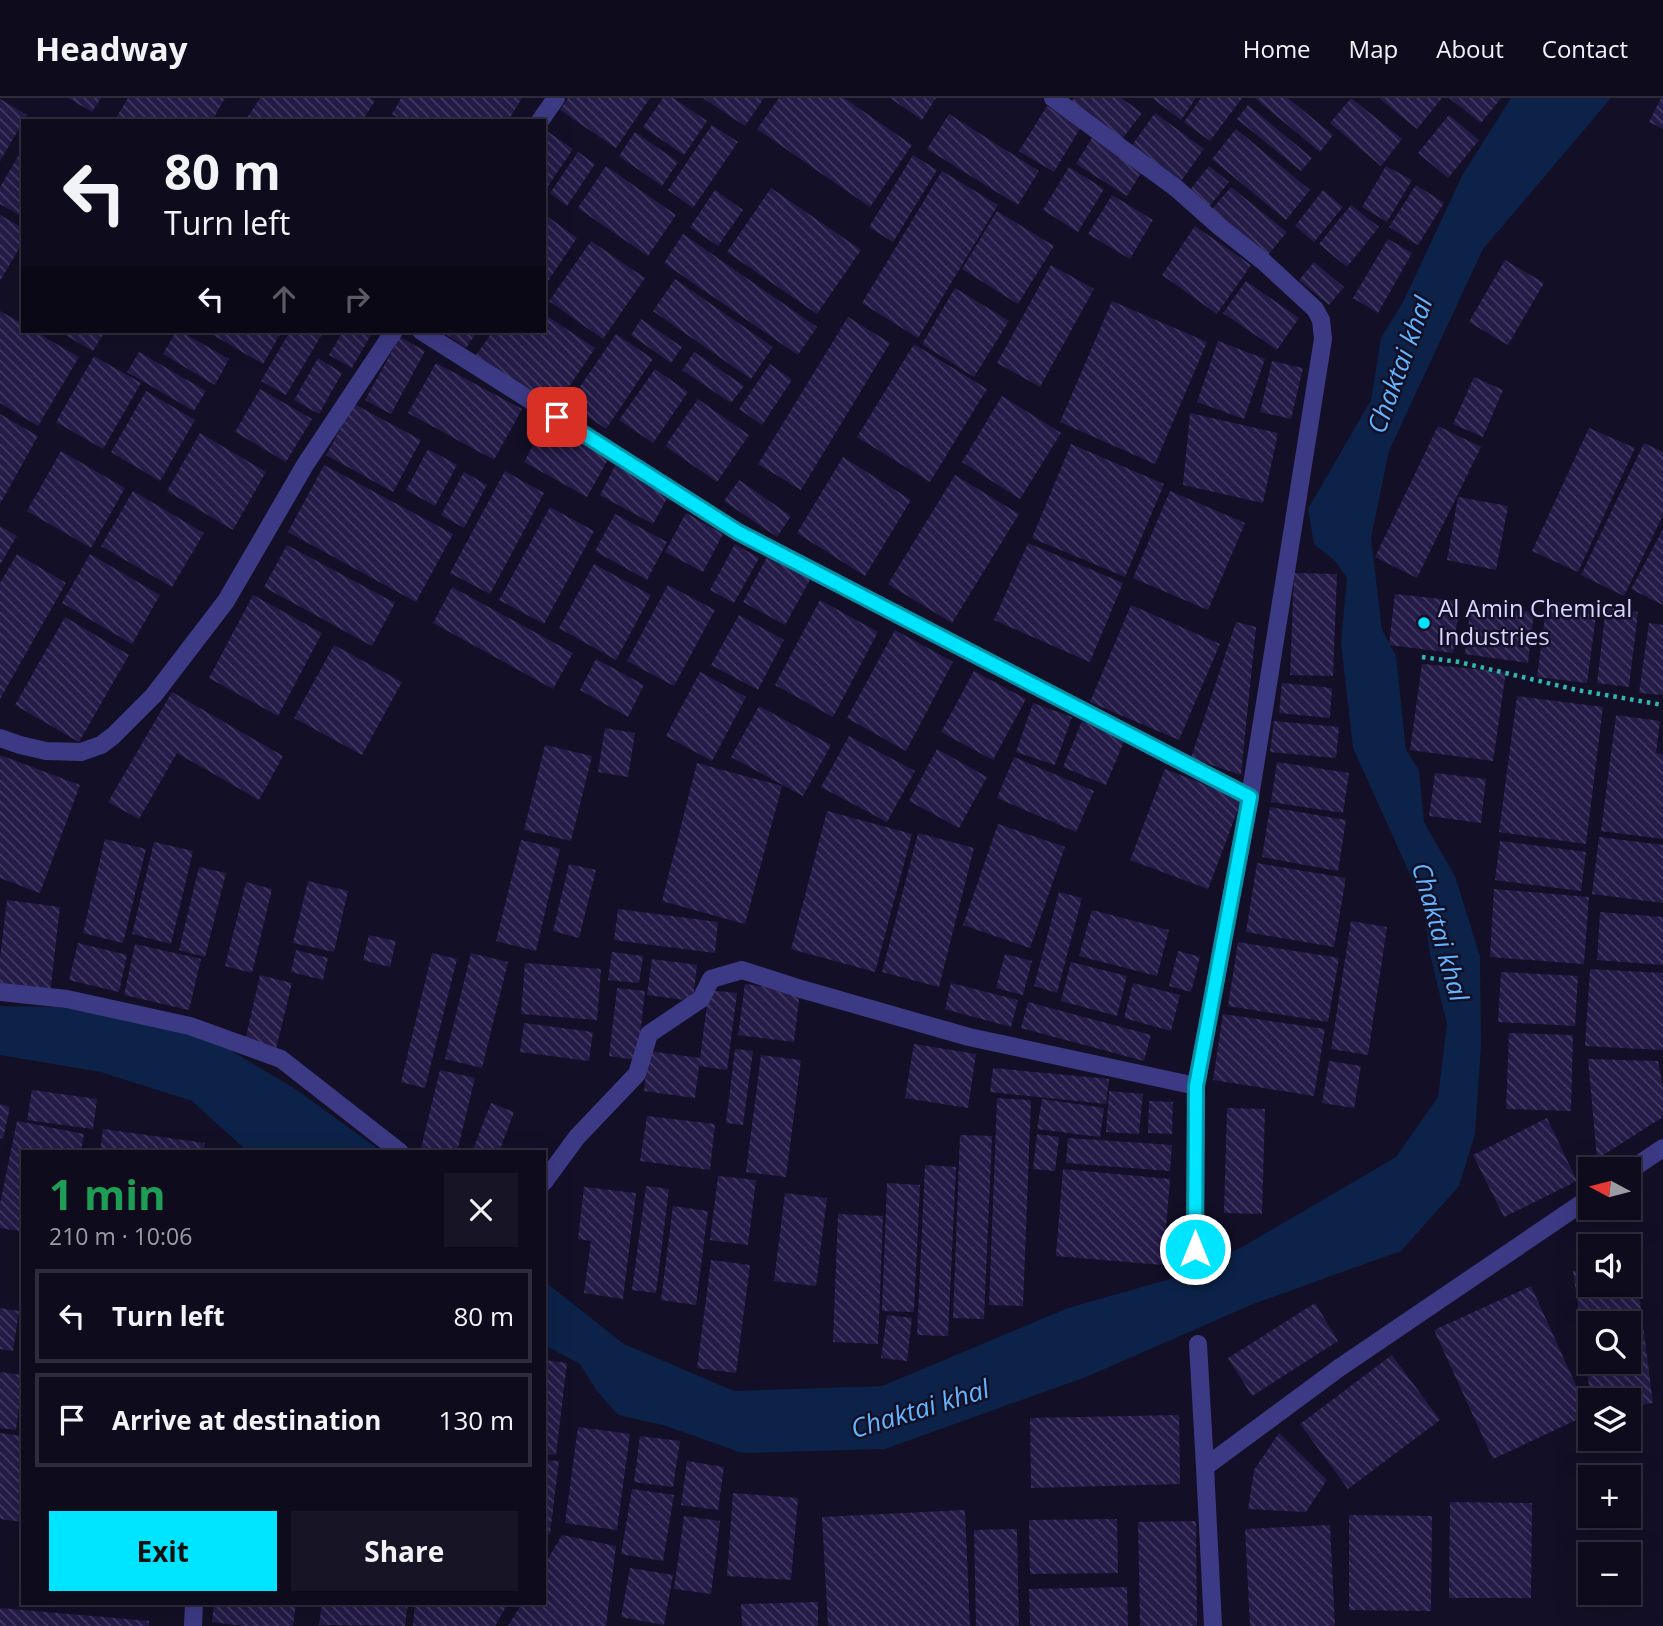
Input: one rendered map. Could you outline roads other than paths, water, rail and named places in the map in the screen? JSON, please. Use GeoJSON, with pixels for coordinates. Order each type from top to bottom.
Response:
{"type":"FeatureCollection","features":[{"type":"Feature","properties":{"kind":"street"},"geometry":{"type":"LineString","coordinates":[[541,119],[555,98]]}},
{"type":"Feature","properties":{"kind":"street"},"geometry":{"type":"LineString","coordinates":[[1053,98],[1176,187],[1315,309],[1321,320],[1323,339],[1250,797],[1196,1086],[1195,1249]]}},
{"type":"Feature","properties":{"kind":"street"},"geometry":{"type":"LineString","coordinates":[[0,738],[46,751],[81,752],[101,745],[113,736],[154,695],[226,601],[305,465],[393,333]]}},
{"type":"Feature","properties":{"kind":"street"},"geometry":{"type":"LineString","coordinates":[[424,333],[738,532],[1250,797]]}},
{"type":"Feature","properties":{"kind":"street"},"geometry":{"type":"LineString","coordinates":[[546,1179],[577,1136],[637,1074],[649,1034],[701,999],[712,979],[742,970],[969,1037],[1196,1086]]}},
{"type":"Feature","properties":{"kind":"street"},"geometry":{"type":"LineString","coordinates":[[0,992],[66,999],[190,1026],[281,1059],[397,1150]]}},
{"type":"Feature","properties":{"kind":"street"},"geometry":{"type":"LineString","coordinates":[[1642,1162],[1663,1148]]}},
{"type":"Feature","properties":{"kind":"street"},"geometry":{"type":"LineString","coordinates":[[1205,1467],[1339,1368],[1578,1206]]}},
{"type":"Feature","properties":{"kind":"street"},"geometry":{"type":"LineString","coordinates":[[1198,1344],[1213,1626]]}},
{"type":"Feature","properties":{"kind":"street"},"geometry":{"type":"LineString","coordinates":[[193,1626],[194,1605]]}},
{"type":"Feature","properties":{"kind":"water","name":"Chaktai khal"},"geometry":{"type":"Polygon","coordinates":[[[1511,98],[1611,98],[1483,249],[1389,451],[1371,538],[1382,630],[1396,656],[1406,750],[1419,770],[1424,822],[1455,876],[1480,956],[1481,1046],[1475,1134],[1459,1186],[1401,1251],[1253,1304],[1086,1377],[885,1449],[742,1453],[663,1425],[618,1415],[597,1391],[580,1364],[546,1346],[546,1283],[624,1344],[734,1391],[882,1386],[1068,1308],[1174,1278],[1242,1247],[1396,1157],[1438,1097],[1447,1024],[1430,954],[1423,903],[1353,748],[1341,643],[1347,578],[1335,561],[1314,544],[1308,509],[1371,400],[1381,338],[1403,302],[1463,174],[1511,98]]]}},
{"type":"Feature","properties":{"kind":"water"},"geometry":{"type":"Polygon","coordinates":[[[0,1006],[57,1007],[131,1016],[210,1038],[294,1088],[380,1150],[246,1150],[192,1101],[101,1072],[0,1055],[0,1006]]]}},
{"type":"Feature","properties":{"kind":"place","name":"Al Amin Chemical Industries"},"geometry":{"type":"Point","coordinates":[1424,623]}}]}
